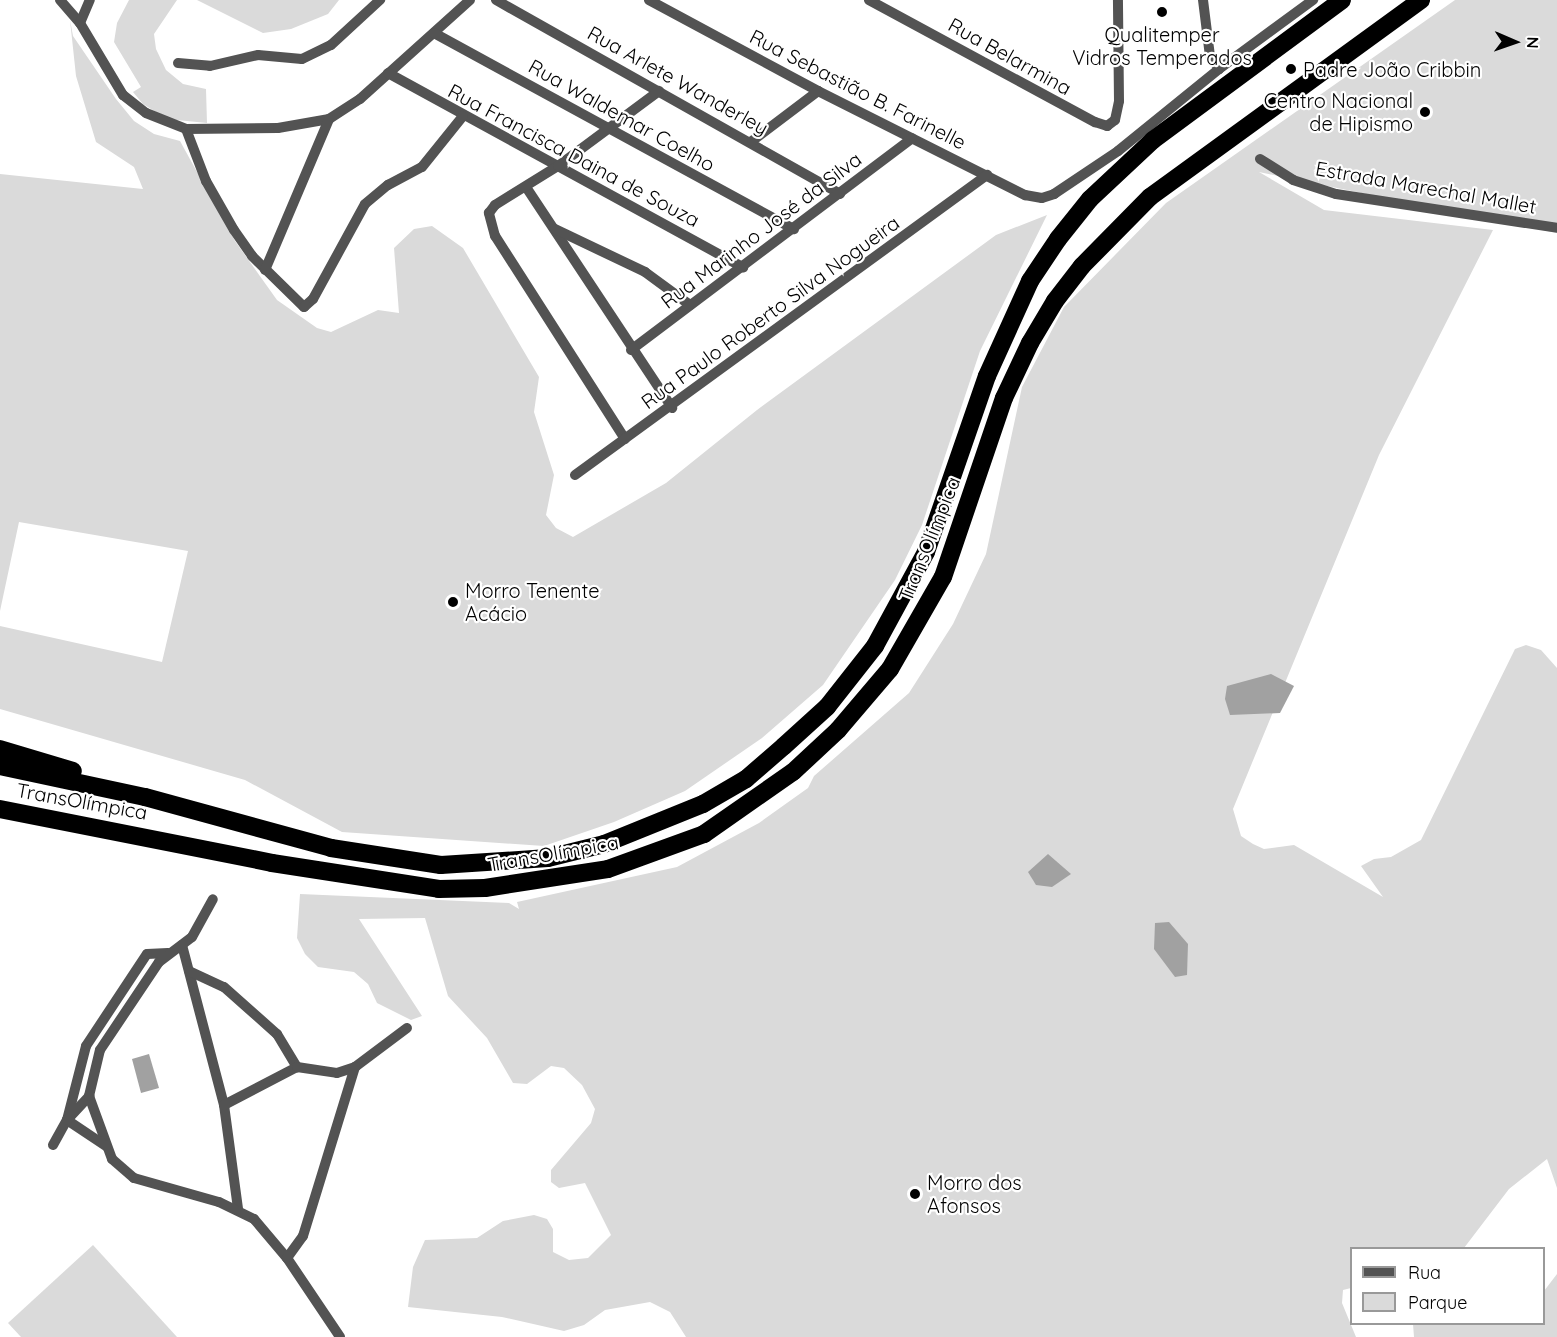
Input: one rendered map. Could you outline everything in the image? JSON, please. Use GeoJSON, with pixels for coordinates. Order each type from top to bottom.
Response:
{"type":"FeatureCollection","features":[{"type":"Feature","properties":{"kind":"highway","name":"TransOlímpica"},"geometry":{"type":"LineString","coordinates":[[0,766],[106,787],[331,848],[388,859],[452,865],[548,858],[604,844],[703,804],[746,779],[827,707],[875,646],[903,601],[926,552],[987,376],[1029,281],[1058,239],[1090,199],[1153,140],[1342,0]]}},
{"type":"Feature","properties":{"kind":"highway","name":"TransOlímpica"},"geometry":{"type":"LineString","coordinates":[[0,811],[119,830],[272,863],[439,889],[495,887],[608,869],[712,828],[793,772],[838,730],[890,669],[943,577],[1004,398],[1029,344],[1054,301],[1082,266],[1150,197],[1421,0]]}},
{"type":"Feature","properties":{"kind":"highway"},"geometry":{"type":"LineString","coordinates":[[0,749],[84,775],[106,787]]}},
{"type":"Feature","properties":{"kind":"street"},"geometry":{"type":"LineString","coordinates":[[60,0],[80,23],[123,95],[146,113],[186,129],[278,128],[329,119],[360,99],[470,0]]}},
{"type":"Feature","properties":{"kind":"street"},"geometry":{"type":"LineString","coordinates":[[80,23],[90,0]]}},
{"type":"Feature","properties":{"kind":"street"},"geometry":{"type":"LineString","coordinates":[[178,63],[210,66],[258,55],[302,59],[331,45],[380,0]]}},
{"type":"Feature","properties":{"kind":"street","name":"Rua Arlete Wanderley"},"geometry":{"type":"LineString","coordinates":[[496,0],[752,141],[840,194]]}},
{"type":"Feature","properties":{"kind":"street","name":"Rua Sebastião B. Farinelle"},"geometry":{"type":"LineString","coordinates":[[649,0],[818,91],[1025,195],[1054,194],[1118,151],[1219,69]]}},
{"type":"Feature","properties":{"kind":"street","name":"Rua Belarmina"},"geometry":{"type":"LineString","coordinates":[[869,0],[1103,125],[1111,124],[1117,112],[1118,0]]}},
{"type":"Feature","properties":{"kind":"street"},"geometry":{"type":"LineString","coordinates":[[1203,0],[1210,56],[1219,69],[1313,0]]}},
{"type":"Feature","properties":{"kind":"street","name":"Rua Waldemar Coelho"},"geometry":{"type":"LineString","coordinates":[[434,33],[794,229]]}},
{"type":"Feature","properties":{"kind":"street","name":"Rua Francisca Daina de Souza"},"geometry":{"type":"LineString","coordinates":[[388,73],[743,267]]}},
{"type":"Feature","properties":{"kind":"street"},"geometry":{"type":"LineString","coordinates":[[625,439],[495,236],[489,213],[495,205],[526,188],[558,166],[659,91]]}},
{"type":"Feature","properties":{"kind":"street"},"geometry":{"type":"LineString","coordinates":[[752,141],[818,91]]}},
{"type":"Feature","properties":{"kind":"street"},"geometry":{"type":"LineString","coordinates":[[186,129],[206,182],[234,230],[298,305],[310,303],[365,204],[388,185],[422,167],[463,116]]}},
{"type":"Feature","properties":{"kind":"street"},"geometry":{"type":"LineString","coordinates":[[266,270],[329,119]]}},
{"type":"Feature","properties":{"kind":"street","name":"Rua Marinho José da Silva"},"geometry":{"type":"LineString","coordinates":[[632,350],[912,138]]}},
{"type":"Feature","properties":{"kind":"street","name":"Estrada Marechal Mallet"},"geometry":{"type":"LineString","coordinates":[[1260,159],[1293,180],[1336,194],[1557,228]]}},
{"type":"Feature","properties":{"kind":"street","name":"Rua Paulo Roberto Silva Nogueira"},"geometry":{"type":"LineString","coordinates":[[575,475],[672,408],[987,175]]}},
{"type":"Feature","properties":{"kind":"street"},"geometry":{"type":"LineString","coordinates":[[526,188],[672,408]]}},
{"type":"Feature","properties":{"kind":"street"},"geometry":{"type":"LineString","coordinates":[[555,229],[645,272],[690,305]]}},
{"type":"Feature","properties":{"kind":"street"},"geometry":{"type":"LineString","coordinates":[[67,1120],[86,1046],[147,954],[168,953],[183,945],[192,937],[213,899]]}},
{"type":"Feature","properties":{"kind":"street"},"geometry":{"type":"LineString","coordinates":[[183,945],[224,1105],[238,1209]]}},
{"type":"Feature","properties":{"kind":"street"},"geometry":{"type":"LineString","coordinates":[[53,1145],[67,1120],[89,1096],[100,1050],[168,953]]}},
{"type":"Feature","properties":{"kind":"street"},"geometry":{"type":"LineString","coordinates":[[189,971],[233,994],[277,1034],[297,1067]]}},
{"type":"Feature","properties":{"kind":"street"},"geometry":{"type":"LineString","coordinates":[[224,1105],[297,1067],[338,1073],[355,1067],[407,1028]]}},
{"type":"Feature","properties":{"kind":"street"},"geometry":{"type":"LineString","coordinates":[[287,1258],[303,1236],[355,1067]]}},
{"type":"Feature","properties":{"kind":"street"},"geometry":{"type":"LineString","coordinates":[[89,1096],[112,1159],[134,1178],[238,1209],[254,1219],[287,1258],[340,1337]]}},
{"type":"Feature","properties":{"kind":"street"},"geometry":{"type":"LineString","coordinates":[[67,1120],[106,1146]]}},
{"type":"Feature","properties":{"kind":"green space"},"geometry":{"type":"Polygon","coordinates":[[[129,0],[177,0],[154,34],[156,49],[166,70],[183,84],[206,89],[207,123],[167,119],[143,104],[133,92],[141,87],[114,42],[117,23],[129,0]]]}},
{"type":"Feature","properties":{"kind":"green space"},"geometry":{"type":"Polygon","coordinates":[[[197,0],[339,0],[328,14],[291,29],[263,33],[197,0]]]}},
{"type":"Feature","properties":{"kind":"green space"},"geometry":{"type":"Polygon","coordinates":[[[1455,0],[1557,0],[1557,233],[1259,172],[1324,210],[1493,230],[1379,455],[1233,809],[1241,836],[1253,844],[1264,849],[1294,845],[1383,897],[1361,866],[1374,859],[1391,857],[1421,840],[1515,649],[1526,645],[1541,650],[1557,668],[1557,1188],[1547,1159],[1509,1189],[1465,1247],[1350,1247],[1350,1288],[1343,1290],[1342,1303],[1356,1337],[686,1337],[670,1312],[650,1302],[605,1310],[584,1325],[564,1331],[502,1317],[408,1307],[413,1267],[425,1240],[477,1238],[503,1221],[534,1215],[547,1219],[553,1229],[553,1252],[569,1260],[588,1258],[611,1235],[585,1183],[559,1188],[551,1182],[551,1170],[591,1123],[595,1109],[582,1085],[564,1068],[551,1066],[527,1084],[513,1083],[487,1038],[448,996],[425,918],[359,919],[422,1016],[411,1020],[377,1003],[368,984],[354,972],[318,967],[305,954],[297,938],[300,894],[509,903],[519,909],[517,902],[677,867],[759,823],[808,788],[814,776],[909,693],[953,624],[986,554],[1022,387],[1064,307],[1166,203],[1455,0]]]}},
{"type":"Feature","properties":{"kind":"green space"},"geometry":{"type":"Polygon","coordinates":[[[70,20],[73,36],[134,121],[154,134],[180,141],[235,241],[277,300],[317,328],[331,332],[378,310],[399,313],[394,248],[414,229],[432,226],[463,248],[539,377],[534,412],[554,475],[546,515],[556,528],[573,537],[666,483],[757,410],[996,235],[1047,215],[980,351],[922,525],[895,580],[823,685],[762,738],[685,791],[614,822],[544,846],[342,832],[245,780],[0,709],[0,626],[162,662],[188,551],[19,522],[0,611],[0,174],[143,189],[134,167],[96,142],[76,76],[70,20]]]}},
{"type":"Feature","properties":{"kind":"green space"},"geometry":{"type":"Polygon","coordinates":[[[93,1245],[177,1337],[21,1337],[8,1323],[93,1245]]]}},
{"type":"Feature","properties":{"kind":"green space"},"geometry":{"type":"Polygon","coordinates":[[[1557,1274],[1557,1337],[1414,1337],[1413,1325],[1545,1325],[1545,1290],[1557,1274]]]}},
{"type":"Feature","properties":{"kind":"shaded area"},"geometry":{"type":"Polygon","coordinates":[[[1271,674],[1294,686],[1280,713],[1230,715],[1225,699],[1227,686],[1271,674]]]}},
{"type":"Feature","properties":{"kind":"shaded area"},"geometry":{"type":"Polygon","coordinates":[[[1048,854],[1071,874],[1052,887],[1036,885],[1028,872],[1048,854]]]}},
{"type":"Feature","properties":{"kind":"shaded area"},"geometry":{"type":"Polygon","coordinates":[[[1169,922],[1188,944],[1187,975],[1175,977],[1154,949],[1155,923],[1169,922]]]}},
{"type":"Feature","properties":{"kind":"shaded area"},"geometry":{"type":"Polygon","coordinates":[[[149,1054],[159,1088],[141,1093],[132,1059],[149,1054]]]}},
{"type":"Feature","properties":{"kind":"place","name":"Qualitemper Vidros Temperados"},"geometry":{"type":"Point","coordinates":[1162,12]}},
{"type":"Feature","properties":{"kind":"place","name":"Padre João Cribbin"},"geometry":{"type":"Point","coordinates":[1291,69]}},
{"type":"Feature","properties":{"kind":"place","name":"Centro Nacional de Hipismo"},"geometry":{"type":"Point","coordinates":[1425,112]}},
{"type":"Feature","properties":{"kind":"place","name":"Morro Tenente Acácio"},"geometry":{"type":"Point","coordinates":[453,602]}},
{"type":"Feature","properties":{"kind":"place","name":"Morro dos Afonsos"},"geometry":{"type":"Point","coordinates":[915,1194]}}]}
